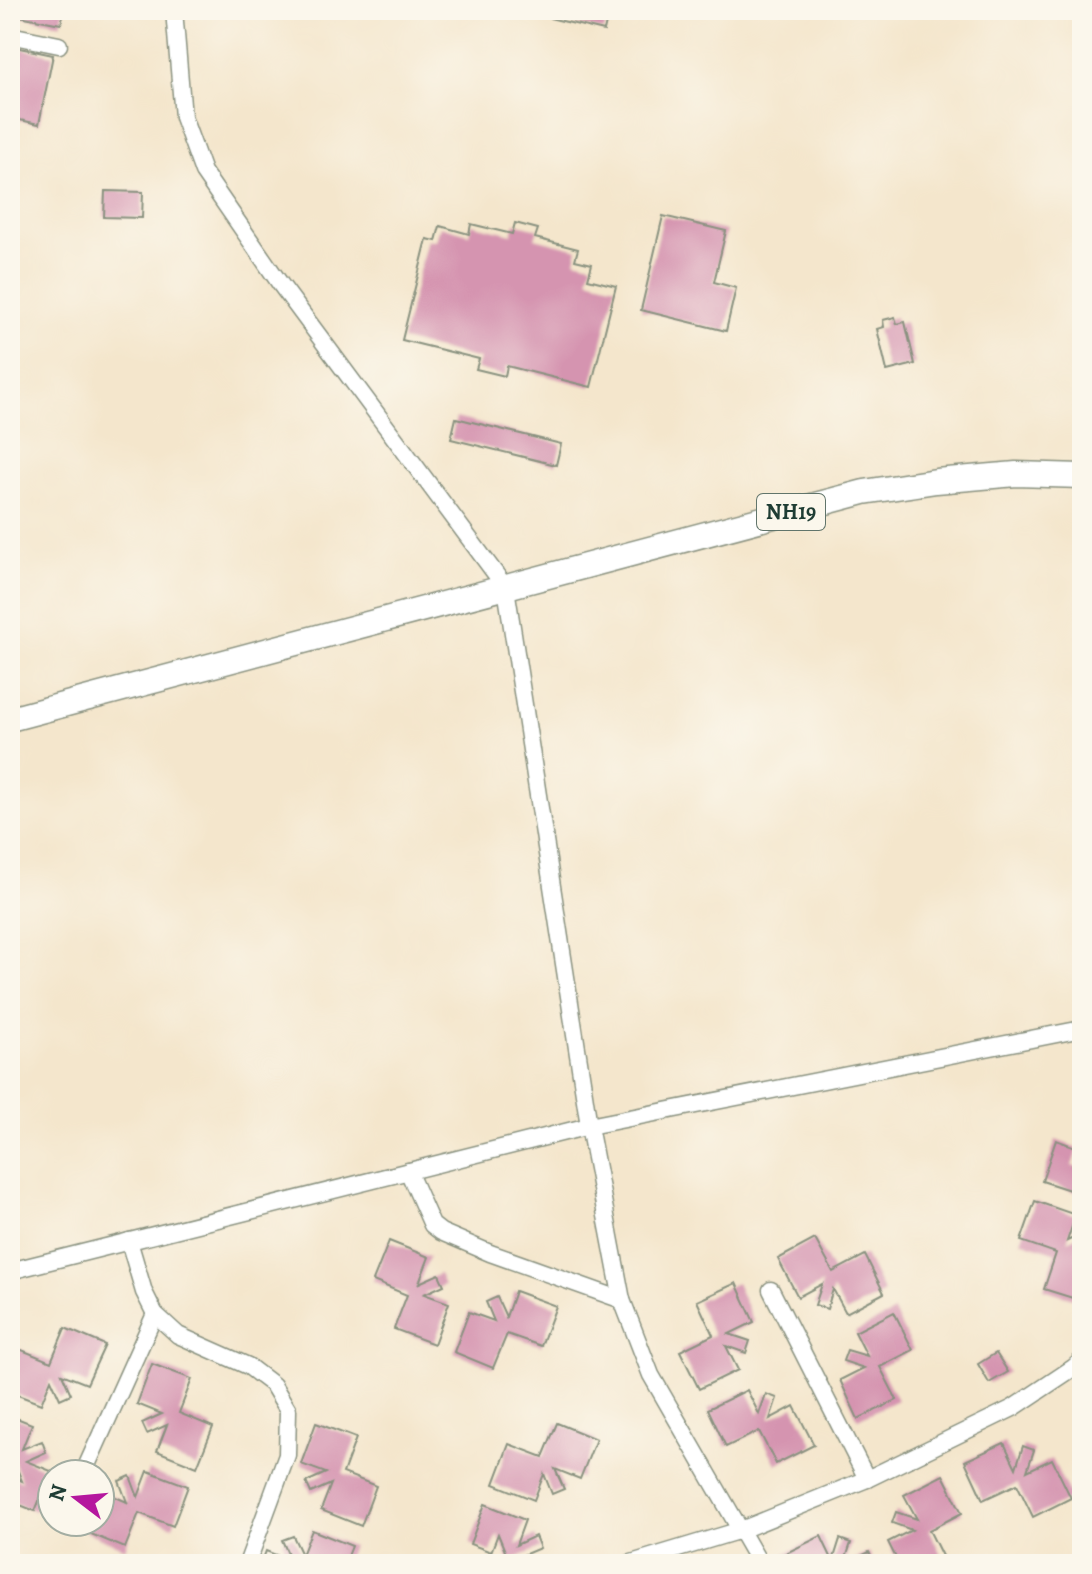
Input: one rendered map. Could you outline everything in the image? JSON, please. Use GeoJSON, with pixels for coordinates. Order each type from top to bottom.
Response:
{"type":"FeatureCollection","features":[{"type":"Feature","properties":{"kind":"highway","name":"NH19"},"geometry":{"type":"LineString","coordinates":[[10,719],[864,492],[936,481],[1016,474],[1082,476]]}},
{"type":"Feature","properties":{"kind":"street"},"geometry":{"type":"LineString","coordinates":[[174,10],[183,117],[203,172],[281,285],[506,588],[589,1126],[622,1300],[651,1375],[760,1564]]}},
{"type":"Feature","properties":{"kind":"street"},"geometry":{"type":"LineString","coordinates":[[10,35],[59,45]]}},
{"type":"Feature","properties":{"kind":"street"},"geometry":{"type":"LineString","coordinates":[[10,1271],[589,1126],[1082,1029]]}},
{"type":"Feature","properties":{"kind":"street"},"geometry":{"type":"LineString","coordinates":[[408,1171],[432,1225],[441,1232],[490,1253],[622,1300]]}},
{"type":"Feature","properties":{"kind":"street"},"geometry":{"type":"LineString","coordinates":[[129,1241],[144,1292],[155,1314],[178,1335],[248,1366],[273,1385],[288,1410],[287,1455],[247,1564]]}},
{"type":"Feature","properties":{"kind":"street"},"geometry":{"type":"LineString","coordinates":[[771,1290],[867,1479]]}},
{"type":"Feature","properties":{"kind":"street"},"geometry":{"type":"LineString","coordinates":[[90,1458],[155,1314]]}},
{"type":"Feature","properties":{"kind":"street"},"geometry":{"type":"LineString","coordinates":[[628,1564],[741,1530],[867,1479],[1013,1408],[1082,1360]]}},
{"type":"Feature","properties":{"kind":"building"},"geometry":{"type":"Polygon","coordinates":[[[15,10],[64,10],[61,24],[14,15],[15,10]]]}},
{"type":"Feature","properties":{"kind":"building"},"geometry":{"type":"Polygon","coordinates":[[[534,10],[609,10],[604,31],[533,14],[534,10]]]}},
{"type":"Feature","properties":{"kind":"building"},"geometry":{"type":"Polygon","coordinates":[[[10,46],[53,55],[39,124],[10,118],[10,46]]]}},
{"type":"Feature","properties":{"kind":"building"},"geometry":{"type":"Polygon","coordinates":[[[105,191],[143,192],[142,218],[104,217],[105,191]]]}},
{"type":"Feature","properties":{"kind":"building"},"geometry":{"type":"Polygon","coordinates":[[[663,216],[726,231],[714,282],[736,288],[726,331],[641,310],[663,216]]]}},
{"type":"Feature","properties":{"kind":"building"},"geometry":{"type":"Polygon","coordinates":[[[515,223],[538,229],[535,238],[578,249],[575,260],[592,264],[588,279],[616,286],[591,387],[507,366],[505,376],[476,369],[479,359],[402,340],[427,239],[436,241],[440,226],[469,234],[471,224],[512,234],[515,223]]]}},
{"type":"Feature","properties":{"kind":"building"},"geometry":{"type":"Polygon","coordinates":[[[895,317],[897,324],[905,322],[915,364],[887,371],[877,329],[884,327],[883,320],[895,317]]]}},
{"type":"Feature","properties":{"kind":"building"},"geometry":{"type":"Polygon","coordinates":[[[456,418],[561,444],[556,465],[451,439],[456,418]]]}},
{"type":"Feature","properties":{"kind":"building"},"geometry":{"type":"Polygon","coordinates":[[[1056,1140],[1078,1148],[1072,1166],[1082,1169],[1082,1194],[1042,1181],[1056,1140]]]}},
{"type":"Feature","properties":{"kind":"building"},"geometry":{"type":"Polygon","coordinates":[[[1035,1201],[1076,1215],[1067,1241],[1082,1234],[1082,1301],[1044,1289],[1056,1253],[1021,1241],[1035,1201]]]}},
{"type":"Feature","properties":{"kind":"building"},"geometry":{"type":"Polygon","coordinates":[[[815,1239],[833,1272],[865,1255],[884,1293],[846,1313],[833,1289],[827,1309],[815,1305],[822,1284],[798,1297],[778,1259],[815,1239]]]}},
{"type":"Feature","properties":{"kind":"building"},"geometry":{"type":"Polygon","coordinates":[[[389,1241],[429,1257],[419,1283],[439,1274],[444,1285],[424,1294],[449,1303],[434,1344],[394,1329],[407,1295],[373,1281],[389,1241]]]}},
{"type":"Feature","properties":{"kind":"building"},"geometry":{"type":"Polygon","coordinates":[[[736,1283],[754,1322],[729,1334],[750,1341],[746,1353],[726,1346],[738,1370],[699,1389],[680,1351],[713,1335],[697,1301],[736,1283]]]}},
{"type":"Feature","properties":{"kind":"building"},"geometry":{"type":"Polygon","coordinates":[[[515,1291],[556,1306],[541,1346],[507,1334],[493,1368],[454,1352],[469,1312],[494,1321],[486,1302],[497,1297],[506,1317],[515,1291]]]}},
{"type":"Feature","properties":{"kind":"building"},"geometry":{"type":"Polygon","coordinates":[[[894,1312],[913,1350],[880,1367],[897,1400],[858,1419],[840,1380],[864,1368],[843,1361],[847,1350],[867,1356],[855,1332],[894,1312]]]}},
{"type":"Feature","properties":{"kind":"building"},"geometry":{"type":"Polygon","coordinates":[[[65,1328],[105,1345],[87,1384],[62,1374],[71,1394],[60,1399],[51,1379],[41,1404],[10,1392],[10,1366],[17,1348],[51,1362],[65,1328]]]}},
{"type":"Feature","properties":{"kind":"building"},"geometry":{"type":"Polygon","coordinates":[[[996,1353],[1008,1372],[989,1383],[978,1364],[996,1353]]]}},
{"type":"Feature","properties":{"kind":"building"},"geometry":{"type":"Polygon","coordinates":[[[152,1364],[192,1379],[179,1413],[213,1427],[197,1467],[157,1451],[167,1425],[147,1434],[142,1423],[162,1414],[137,1404],[152,1364]]]}},
{"type":"Feature","properties":{"kind":"building"},"geometry":{"type":"Polygon","coordinates":[[[747,1390],[759,1414],[766,1394],[777,1398],[770,1419],[794,1406],[814,1445],[776,1464],[759,1431],[726,1447],[708,1409],[747,1390]]]}},
{"type":"Feature","properties":{"kind":"building"},"geometry":{"type":"Polygon","coordinates":[[[14,1417],[32,1424],[22,1449],[42,1441],[46,1452],[26,1461],[36,1465],[35,1511],[10,1501],[10,1476],[22,1481],[10,1452],[10,1418],[13,1420],[14,1417]]]}},
{"type":"Feature","properties":{"kind":"building"},"geometry":{"type":"Polygon","coordinates":[[[316,1423],[356,1438],[343,1473],[376,1486],[361,1526],[321,1510],[331,1484],[311,1493],[306,1482],[326,1473],[301,1464],[316,1423]]]}},
{"type":"Feature","properties":{"kind":"building"},"geometry":{"type":"Polygon","coordinates":[[[557,1423],[596,1439],[580,1479],[555,1469],[564,1489],[552,1494],[544,1474],[534,1500],[494,1484],[509,1444],[543,1457],[557,1423]]]}},
{"type":"Feature","properties":{"kind":"building"},"geometry":{"type":"Polygon","coordinates":[[[1004,1443],[1016,1468],[1023,1446],[1034,1450],[1027,1471],[1052,1459],[1071,1498],[1033,1517],[1017,1484],[983,1500],[965,1461],[1004,1443]]]}},
{"type":"Feature","properties":{"kind":"building"},"geometry":{"type":"Polygon","coordinates":[[[148,1471],[188,1486],[173,1526],[139,1513],[125,1548],[101,1538],[116,1538],[116,1497],[127,1502],[119,1481],[130,1476],[138,1497],[148,1471]]]}},
{"type":"Feature","properties":{"kind":"building"},"geometry":{"type":"Polygon","coordinates":[[[943,1475],[962,1513],[929,1530],[946,1564],[899,1564],[888,1542],[912,1530],[892,1523],[896,1512],[917,1519],[904,1495],[943,1475]]]}},
{"type":"Feature","properties":{"kind":"building"},"geometry":{"type":"Polygon","coordinates":[[[485,1504],[525,1520],[516,1545],[535,1536],[540,1548],[509,1561],[498,1534],[491,1552],[470,1544],[485,1504]]]}},
{"type":"Feature","properties":{"kind":"building"},"geometry":{"type":"Polygon","coordinates":[[[312,1530],[352,1546],[346,1561],[342,1560],[340,1564],[261,1564],[266,1551],[291,1561],[282,1540],[293,1536],[302,1555],[312,1530]]]}},
{"type":"Feature","properties":{"kind":"building"},"geometry":{"type":"Polygon","coordinates":[[[821,1536],[833,1561],[840,1539],[851,1543],[844,1564],[786,1564],[782,1555],[821,1536]]]}},
{"type":"Feature","properties":{"kind":"building"},"geometry":{"type":"Polygon","coordinates":[[[869,1552],[875,1564],[845,1564],[869,1552]]]}}]}
